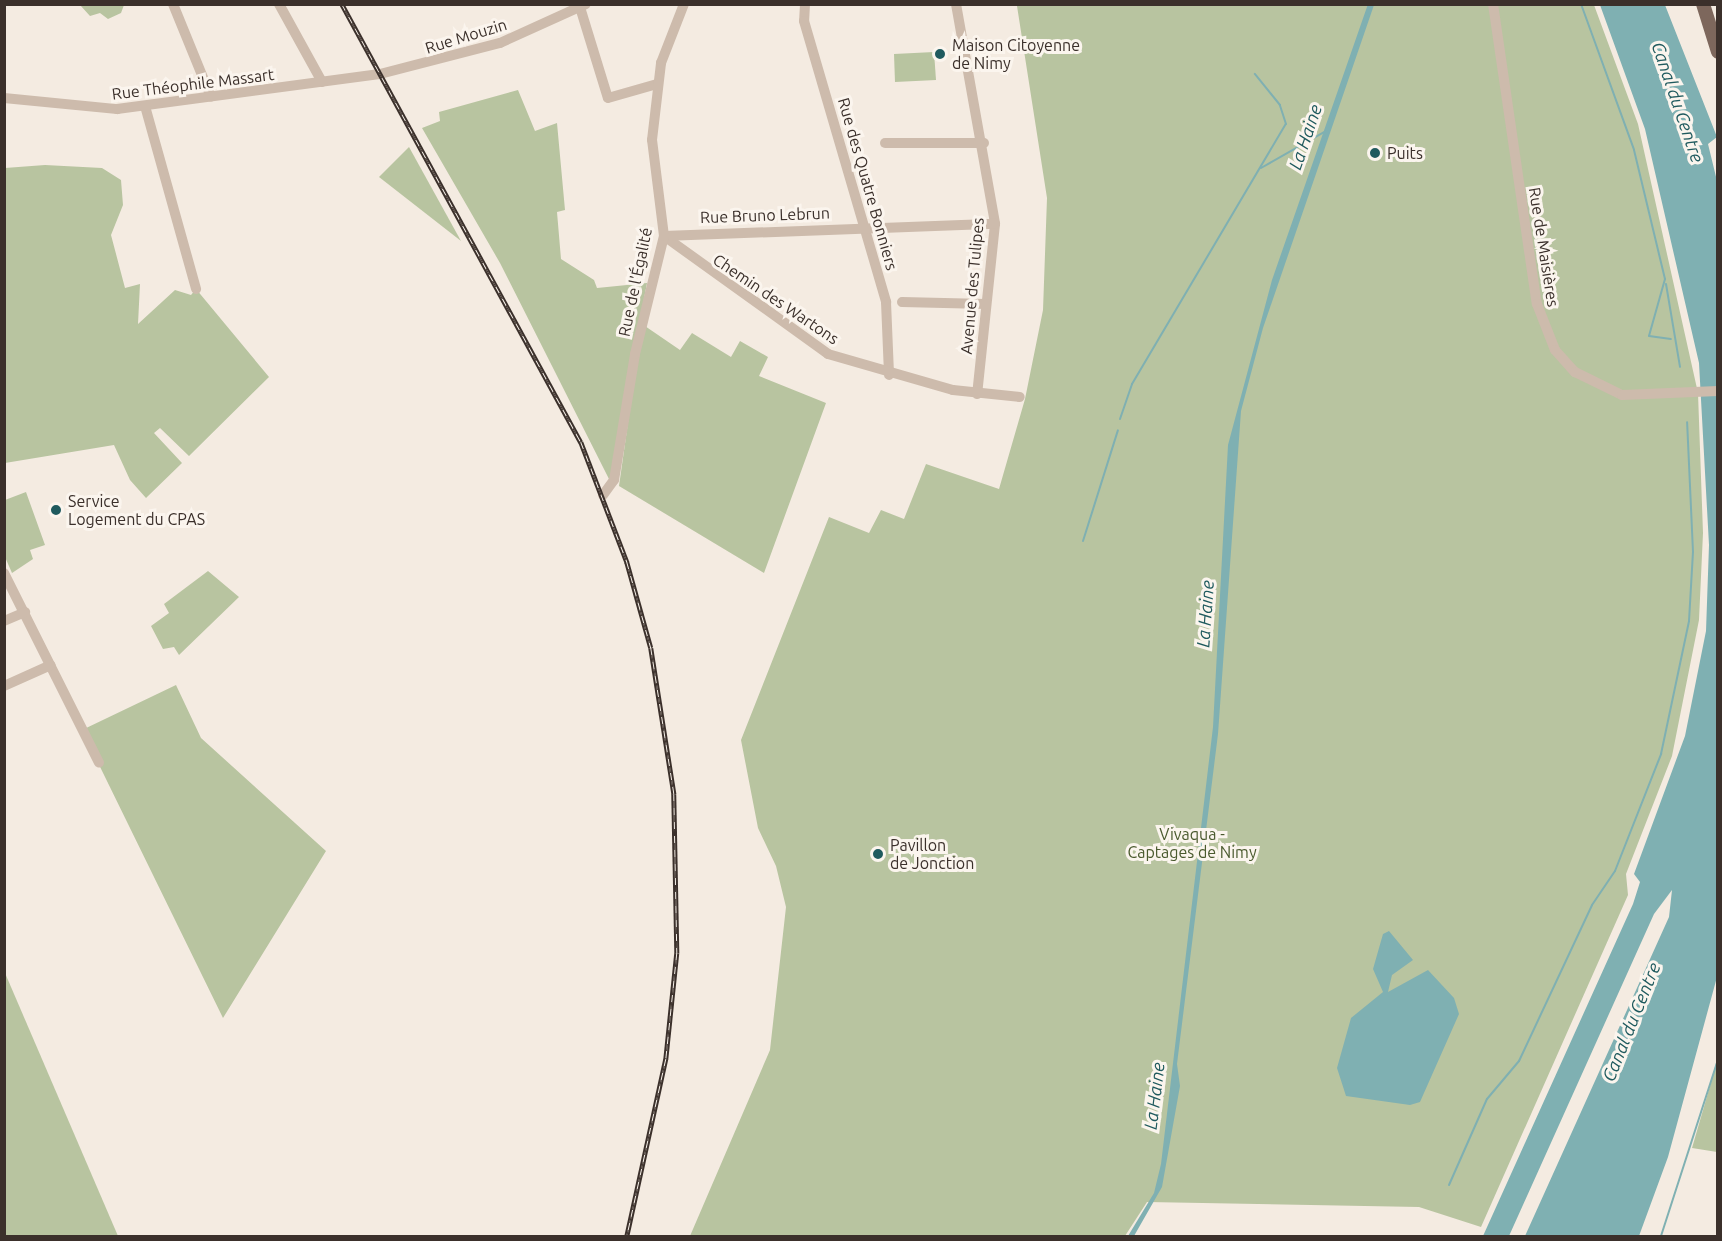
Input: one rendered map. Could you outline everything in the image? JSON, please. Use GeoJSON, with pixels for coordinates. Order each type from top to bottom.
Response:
{"type":"FeatureCollection","features":[{"type":"Feature","properties":{"kind":"main road"},"geometry":{"type":"LineString","coordinates":[[1703,4],[1718,52]]}},
{"type":"Feature","properties":{"kind":"street"},"geometry":{"type":"LineString","coordinates":[[173,4],[211,97]]}},
{"type":"Feature","properties":{"kind":"street"},"geometry":{"type":"LineString","coordinates":[[279,4],[321,82]]}},
{"type":"Feature","properties":{"kind":"street","name":"Rue de l'Égalité"},"geometry":{"type":"LineString","coordinates":[[603,495],[614,480],[635,354],[664,236],[652,140],[657,84],[684,4]]}},
{"type":"Feature","properties":{"kind":"street","name":"Rue des Quatre Bonniers"},"geometry":{"type":"LineString","coordinates":[[805,4],[804,21],[867,226],[886,302],[890,375]]}},
{"type":"Feature","properties":{"kind":"street","name":"Avenue des Tulipes"},"geometry":{"type":"LineString","coordinates":[[956,4],[984,143],[995,224],[977,394]]}},
{"type":"Feature","properties":{"kind":"street","name":"Rue de Maisières"},"geometry":{"type":"LineString","coordinates":[[1494,4],[1537,304],[1549,339],[1575,372],[1606,390],[1635,398],[1718,391]]}},
{"type":"Feature","properties":{"kind":"street"},"geometry":{"type":"LineString","coordinates":[[581,5],[608,98],[657,84]]}},
{"type":"Feature","properties":{"kind":"street","name":"Rue Mouzin"},"geometry":{"type":"LineString","coordinates":[[384,73],[500,43],[581,5]]}},
{"type":"Feature","properties":{"kind":"street","name":"Rue Théophile Massart"},"geometry":{"type":"LineString","coordinates":[[4,98],[100,110],[145,106],[384,73]]}},
{"type":"Feature","properties":{"kind":"street"},"geometry":{"type":"LineString","coordinates":[[145,106],[196,289]]}},
{"type":"Feature","properties":{"kind":"street"},"geometry":{"type":"LineString","coordinates":[[885,143],[984,143]]}},
{"type":"Feature","properties":{"kind":"street","name":"Rue Bruno Lebrun"},"geometry":{"type":"LineString","coordinates":[[664,236],[867,226],[995,224]]}},
{"type":"Feature","properties":{"kind":"street","name":"Chemin des Wartons"},"geometry":{"type":"LineString","coordinates":[[664,236],[828,354],[890,375],[977,394],[1020,397]]}},
{"type":"Feature","properties":{"kind":"street"},"geometry":{"type":"LineString","coordinates":[[902,302],[986,304]]}},
{"type":"Feature","properties":{"kind":"street"},"geometry":{"type":"LineString","coordinates":[[4,573],[99,763]]}},
{"type":"Feature","properties":{"kind":"street"},"geometry":{"type":"LineString","coordinates":[[4,621],[25,612]]}},
{"type":"Feature","properties":{"kind":"street"},"geometry":{"type":"LineString","coordinates":[[4,686],[51,665]]}},
{"type":"Feature","properties":{"kind":"green space"},"geometry":{"type":"Polygon","coordinates":[[[80,5],[124,5],[121,13],[108,19],[100,13],[90,16],[80,5]]]}},
{"type":"Feature","properties":{"kind":"green space","name":"Vivaqua - Captages de Nimy"},"geometry":{"type":"Polygon","coordinates":[[[1594,5],[1638,124],[1698,393],[1703,533],[1699,620],[1672,756],[1626,874],[1628,895],[1481,1227],[1419,1207],[1147,1202],[1125,1236],[690,1236],[770,1050],[786,907],[776,866],[758,828],[741,740],[829,517],[869,533],[881,510],[904,519],[926,464],[999,489],[1025,399],[1043,310],[1047,198],[1017,6],[1594,5]]]}},
{"type":"Feature","properties":{"kind":"green space"},"geometry":{"type":"Polygon","coordinates":[[[934,52],[936,80],[895,82],[894,54],[934,52]]]}},
{"type":"Feature","properties":{"kind":"green space"},"geometry":{"type":"Polygon","coordinates":[[[518,90],[535,131],[557,123],[565,210],[557,212],[561,259],[594,280],[597,288],[647,283],[610,481],[500,263],[422,128],[440,121],[439,112],[518,90]]]}},
{"type":"Feature","properties":{"kind":"green space"},"geometry":{"type":"Polygon","coordinates":[[[409,147],[461,241],[379,177],[409,147]]]}},
{"type":"Feature","properties":{"kind":"green space"},"geometry":{"type":"Polygon","coordinates":[[[45,165],[102,168],[121,180],[123,205],[111,235],[125,288],[140,284],[138,324],[175,290],[191,295],[196,289],[269,377],[189,456],[160,428],[154,433],[182,463],[146,498],[130,480],[114,445],[5,463],[5,168],[45,165]]]}},
{"type":"Feature","properties":{"kind":"green space"},"geometry":{"type":"Polygon","coordinates":[[[642,324],[680,350],[692,333],[731,357],[740,341],[768,357],[759,376],[826,403],[764,573],[619,486],[642,324]]]}},
{"type":"Feature","properties":{"kind":"green space"},"geometry":{"type":"Polygon","coordinates":[[[26,492],[45,545],[30,550],[33,559],[12,573],[5,557],[5,500],[26,492]]]}},
{"type":"Feature","properties":{"kind":"green space"},"geometry":{"type":"Polygon","coordinates":[[[208,571],[239,597],[179,655],[174,647],[163,649],[151,626],[169,613],[164,604],[208,571]]]}},
{"type":"Feature","properties":{"kind":"green space"},"geometry":{"type":"Polygon","coordinates":[[[176,685],[201,738],[326,851],[223,1018],[82,730],[176,685]]]}},
{"type":"Feature","properties":{"kind":"green space"},"geometry":{"type":"Polygon","coordinates":[[[5,973],[118,1236],[5,1236],[5,973]]]}},
{"type":"Feature","properties":{"kind":"green space"},"geometry":{"type":"Polygon","coordinates":[[[1717,1059],[1717,1152],[1692,1148],[1717,1059]]]}},
{"type":"Feature","properties":{"kind":"water"},"geometry":{"type":"Polygon","coordinates":[[[1368,4],[1374,5],[1263,328],[1241,411],[1218,734],[1177,1064],[1180,1086],[1162,1187],[1134,1236],[1128,1236],[1154,1193],[1161,1164],[1213,727],[1228,445],[1272,280],[1368,4]]]}},
{"type":"Feature","properties":{"kind":"water","name":"Canal du Centre"},"geometry":{"type":"Polygon","coordinates":[[[1600,5],[1665,5],[1717,137],[1708,144],[1718,185],[1717,977],[1668,1157],[1639,1236],[1525,1236],[1669,917],[1672,890],[1654,914],[1509,1236],[1483,1236],[1633,904],[1640,882],[1634,874],[1685,736],[1706,631],[1709,545],[1699,363],[1645,129],[1600,5]]]}},
{"type":"Feature","properties":{"kind":"water"},"geometry":{"type":"Polygon","coordinates":[[[1389,931],[1413,960],[1392,975],[1388,992],[1428,970],[1454,998],[1459,1014],[1420,1102],[1410,1105],[1346,1096],[1337,1068],[1351,1018],[1383,992],[1373,969],[1383,934],[1389,931]]]}},
{"type":"Feature","properties":{"kind":"waterway"},"geometry":{"type":"LineString","coordinates":[[1581,4],[1634,150],[1665,279],[1649,336],[1671,339]]}},
{"type":"Feature","properties":{"kind":"waterway"},"geometry":{"type":"LineString","coordinates":[[1120,419],[1132,384],[1286,124],[1280,105],[1255,74]]}},
{"type":"Feature","properties":{"kind":"waterway","name":"La Haine"},"geometry":{"type":"LineString","coordinates":[[1261,168],[1326,131]]}},
{"type":"Feature","properties":{"kind":"waterway"},"geometry":{"type":"LineString","coordinates":[[1666,284],[1680,367]]}},
{"type":"Feature","properties":{"kind":"waterway"},"geometry":{"type":"LineString","coordinates":[[1449,1185],[1487,1099],[1519,1061],[1592,905],[1615,871],[1661,754],[1689,621],[1693,552],[1687,422]]}},
{"type":"Feature","properties":{"kind":"waterway"},"geometry":{"type":"LineString","coordinates":[[1083,541],[1118,430]]}},
{"type":"Feature","properties":{"kind":"waterway"},"geometry":{"type":"LineString","coordinates":[[1661,1236],[1718,1059]]}},
{"type":"Feature","properties":{"kind":"railway"},"geometry":{"type":"LineString","coordinates":[[342,4],[581,442],[627,562],[651,648],[674,794],[677,953],[666,1059],[627,1236]]}},
{"type":"Feature","properties":{"kind":"place","name":"Maison Citoyenne de Nimy"},"geometry":{"type":"Point","coordinates":[940,54]}},
{"type":"Feature","properties":{"kind":"place","name":"Puits"},"geometry":{"type":"Point","coordinates":[1375,153]}},
{"type":"Feature","properties":{"kind":"place","name":"Service Logement du CPAS"},"geometry":{"type":"Point","coordinates":[56,510]}},
{"type":"Feature","properties":{"kind":"place","name":"Pavillon de Jonction"},"geometry":{"type":"Point","coordinates":[878,854]}}]}
